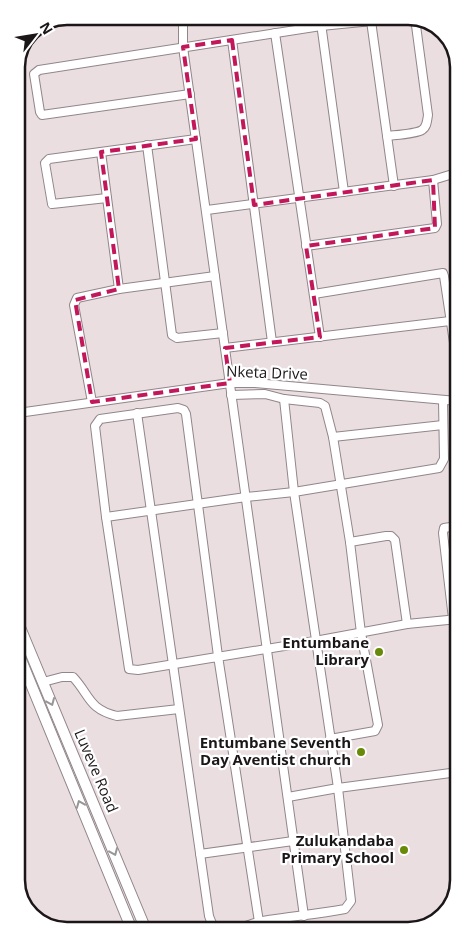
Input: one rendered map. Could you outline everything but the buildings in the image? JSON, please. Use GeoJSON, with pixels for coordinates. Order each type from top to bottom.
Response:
{"type":"FeatureCollection","features":[{"type":"Feature","properties":{"kind":"street"},"geometry":{"type":"LineString","coordinates":[[183,25],[183,47],[304,916]]}},
{"type":"Feature","properties":{"kind":"street"},"geometry":{"type":"LineString","coordinates":[[190,94],[45,115],[40,114],[34,74],[39,70],[331,25]]}},
{"type":"Feature","properties":{"kind":"street"},"geometry":{"type":"LineString","coordinates":[[372,25],[394,186]]}},
{"type":"Feature","properties":{"kind":"street"},"geometry":{"type":"LineString","coordinates":[[321,26],[344,192]]}},
{"type":"Feature","properties":{"kind":"street"},"geometry":{"type":"LineString","coordinates":[[386,136],[421,131],[426,126],[428,115],[415,26]]}},
{"type":"Feature","properties":{"kind":"street"},"geometry":{"type":"LineString","coordinates":[[275,33],[320,337]]}},
{"type":"Feature","properties":{"kind":"street"},"geometry":{"type":"LineString","coordinates":[[232,40],[272,342]]}},
{"type":"Feature","properties":{"kind":"street"},"geometry":{"type":"LineString","coordinates":[[107,198],[52,204],[45,165],[46,161],[49,159],[196,139]]}},
{"type":"Feature","properties":{"kind":"street"},"geometry":{"type":"LineString","coordinates":[[147,146],[173,336],[177,338],[223,332]]}},
{"type":"Feature","properties":{"kind":"street"},"geometry":{"type":"LineString","coordinates":[[101,152],[119,289]]}},
{"type":"Feature","properties":{"kind":"street"},"geometry":{"type":"LineString","coordinates":[[206,210],[394,186],[433,180],[450,175]]}},
{"type":"Feature","properties":{"kind":"street"},"geometry":{"type":"LineString","coordinates":[[306,246],[435,228],[437,224],[433,180]]}},
{"type":"Feature","properties":{"kind":"street"},"geometry":{"type":"LineString","coordinates":[[225,348],[450,321],[444,276],[441,273],[314,294]]}},
{"type":"Feature","properties":{"kind":"street"},"geometry":{"type":"LineString","coordinates":[[92,402],[74,305],[75,300],[80,296],[119,289],[215,276]]}},
{"type":"Feature","properties":{"kind":"street","name":"Nketa Drive"},"geometry":{"type":"LineString","coordinates":[[25,412],[230,383],[255,383],[450,401]]}},
{"type":"Feature","properties":{"kind":"street"},"geometry":{"type":"LineString","coordinates":[[231,395],[265,394],[284,399],[323,404],[326,408],[333,437],[350,542],[361,633],[378,728],[375,731],[330,739]]}},
{"type":"Feature","properties":{"kind":"street"},"geometry":{"type":"LineString","coordinates":[[284,399],[294,492],[315,641],[338,788],[352,901],[345,909],[259,922],[218,656],[186,414],[184,410],[178,408],[137,413],[100,419],[95,426],[106,517],[129,669],[138,670],[218,656],[315,641],[407,624],[450,620]]}},
{"type":"Feature","properties":{"kind":"street"},"geometry":{"type":"LineString","coordinates":[[106,517],[246,496],[294,492],[438,468],[444,459],[443,400]]}},
{"type":"Feature","properties":{"kind":"street"},"geometry":{"type":"LineString","coordinates":[[137,413],[209,916],[212,922]]}},
{"type":"Feature","properties":{"kind":"street"},"geometry":{"type":"LineString","coordinates":[[333,437],[444,426]]}},
{"type":"Feature","properties":{"kind":"street"},"geometry":{"type":"LineString","coordinates":[[450,527],[444,528],[443,533],[450,583]]}},
{"type":"Feature","properties":{"kind":"street"},"geometry":{"type":"LineString","coordinates":[[350,542],[386,536],[391,536],[395,540],[407,624]]}},
{"type":"Feature","properties":{"kind":"street","name":"Luveve Road"},"geometry":{"type":"LineString","coordinates":[[25,640],[143,922]]}},
{"type":"Feature","properties":{"kind":"street","name":"Luveve Road"},"geometry":{"type":"LineString","coordinates":[[25,670],[129,922]]}},
{"type":"Feature","properties":{"kind":"street"},"geometry":{"type":"LineString","coordinates":[[42,682],[62,677],[73,677],[94,705],[108,714],[117,716],[179,709]]}},
{"type":"Feature","properties":{"kind":"street"},"geometry":{"type":"LineString","coordinates":[[288,797],[338,788],[450,773]]}},
{"type":"Feature","properties":{"kind":"street"},"geometry":{"type":"LineString","coordinates":[[200,854],[293,840]]}},
{"type":"Feature","properties":{"kind":"highlighted area"},"geometry":{"type":"Polygon","coordinates":[[[232,40],[254,205],[433,180],[435,228],[306,246],[320,337],[225,348],[230,383],[92,402],[75,300],[119,289],[101,152],[196,139],[183,47],[232,40]]]}},
{"type":"Feature","properties":{"kind":"place","name":"Entumbane Library"},"geometry":{"type":"Point","coordinates":[379,652]}},
{"type":"Feature","properties":{"kind":"place","name":"Entumbane Seventh Day Aventist church"},"geometry":{"type":"Point","coordinates":[361,752]}},
{"type":"Feature","properties":{"kind":"place","name":"Zulukandaba Primary School"},"geometry":{"type":"Point","coordinates":[404,850]}}]}
